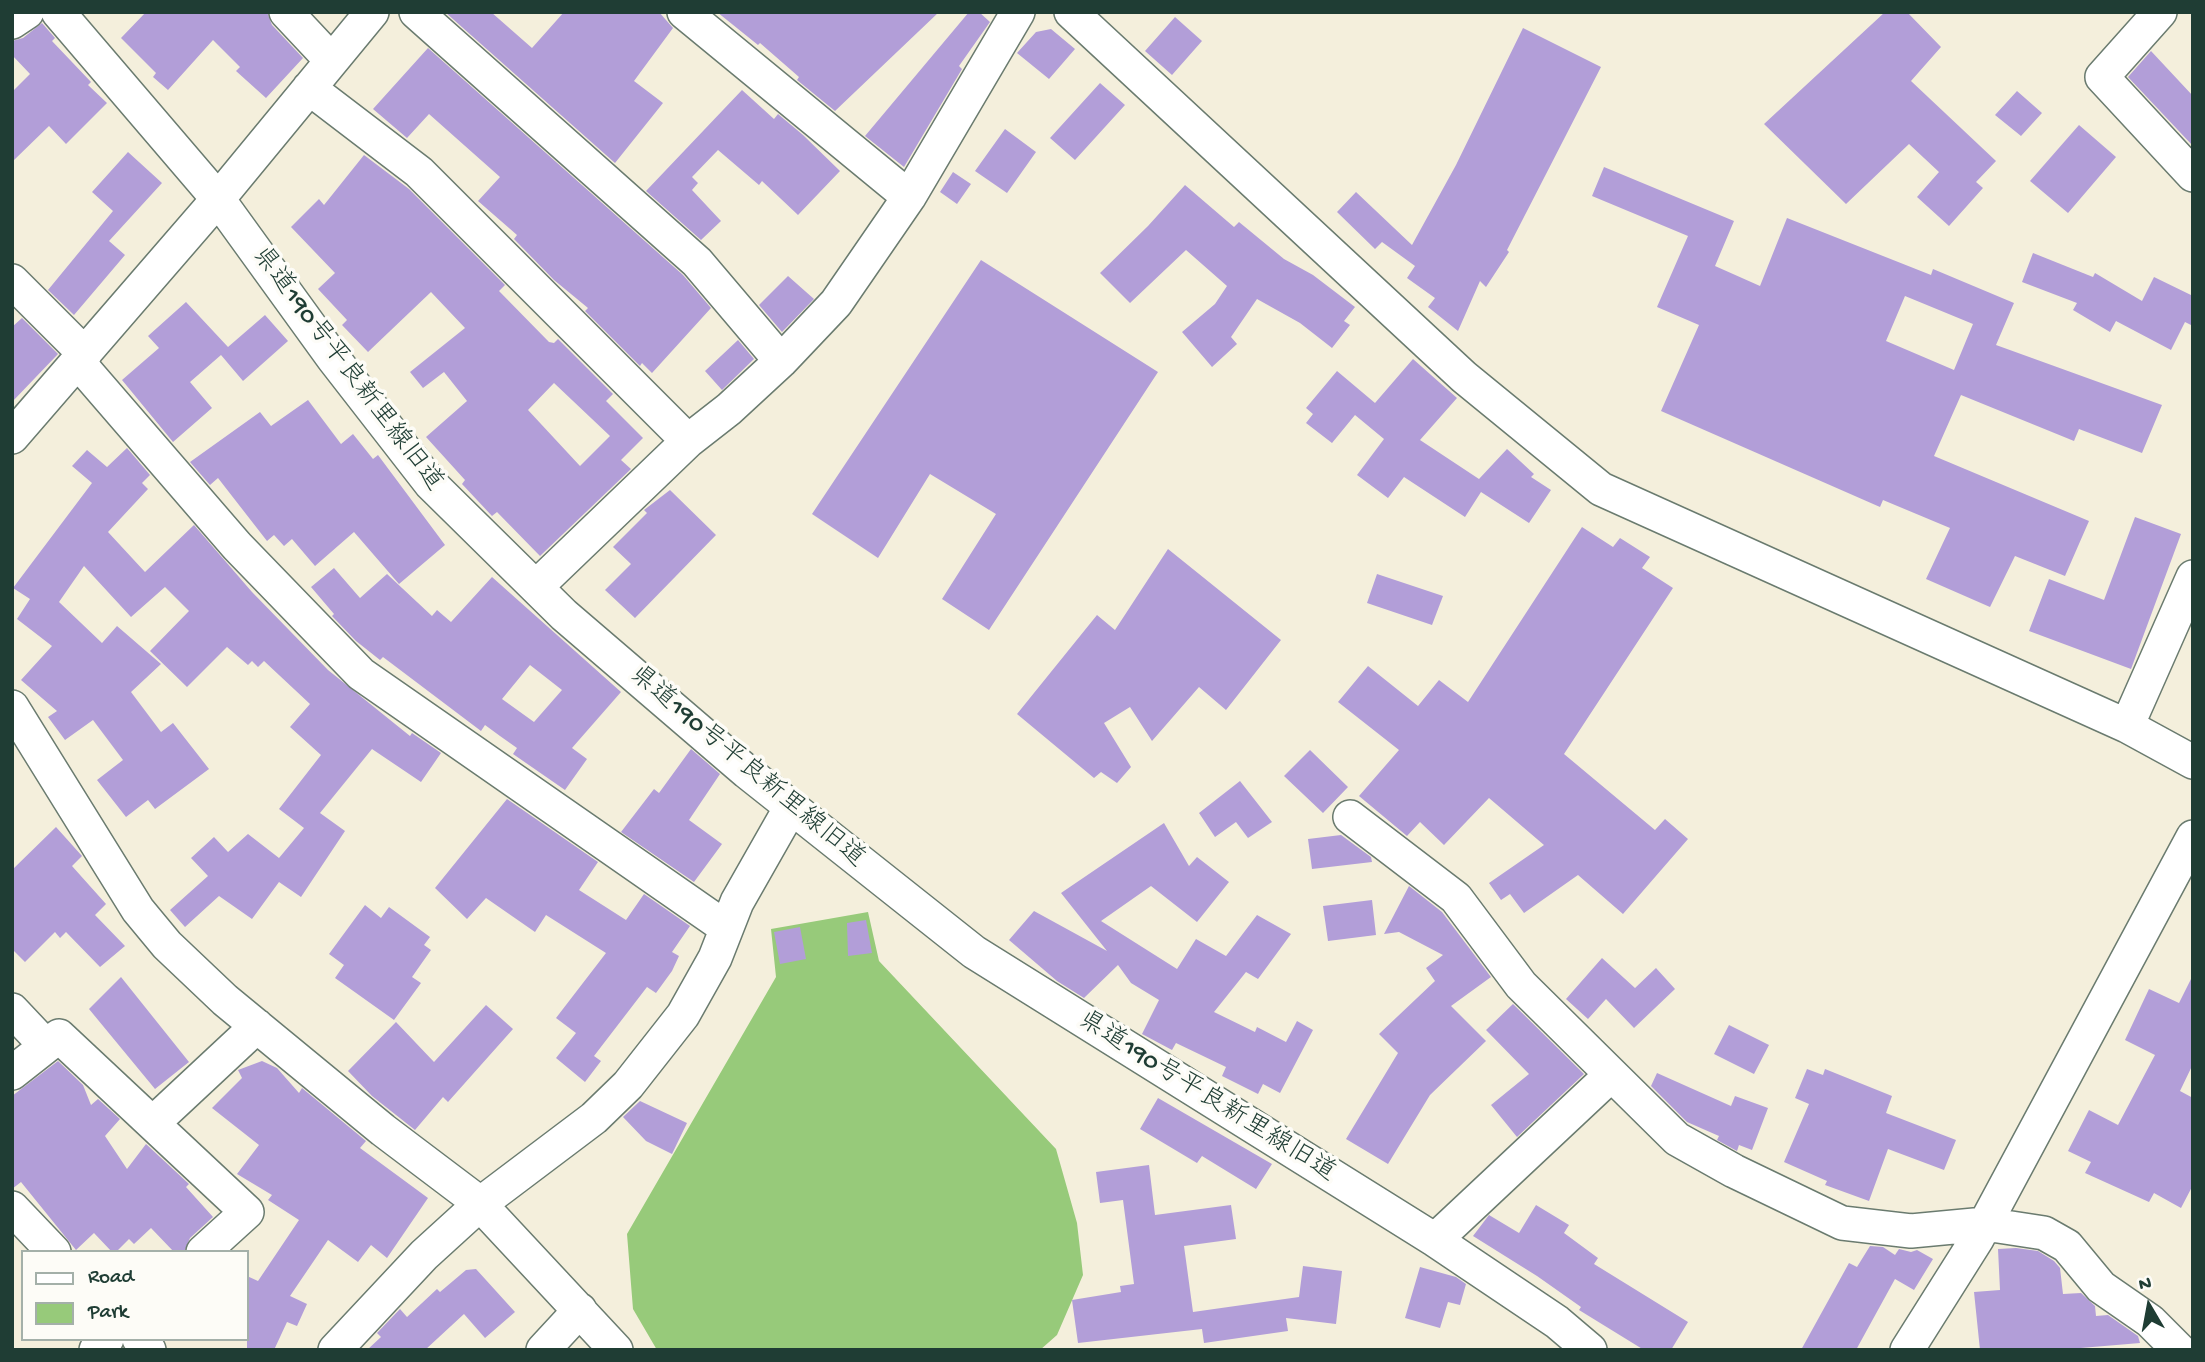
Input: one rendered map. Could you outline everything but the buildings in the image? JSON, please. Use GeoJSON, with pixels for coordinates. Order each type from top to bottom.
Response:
{"type":"FeatureCollection","features":[{"type":"Feature","properties":{"kind":"street"},"geometry":{"type":"LineString","coordinates":[[12,22],[27,12]]}},
{"type":"Feature","properties":{"kind":"street","name":"県道190号平良新里線旧道"},"geometry":{"type":"LineString","coordinates":[[58,12],[218,199],[333,358],[430,484],[584,632],[791,807],[974,952],[1435,1240],[1557,1322],[1590,1350]]}},
{"type":"Feature","properties":{"kind":"street"},"geometry":{"type":"LineString","coordinates":[[286,12],[331,60]]}},
{"type":"Feature","properties":{"kind":"street"},"geometry":{"type":"LineString","coordinates":[[12,437],[218,199],[372,12]]}},
{"type":"Feature","properties":{"kind":"street"},"geometry":{"type":"LineString","coordinates":[[416,12],[697,262],[781,360]]}},
{"type":"Feature","properties":{"kind":"street"},"geometry":{"type":"LineString","coordinates":[[684,12],[909,197]]}},
{"type":"Feature","properties":{"kind":"street"},"geometry":{"type":"LineString","coordinates":[[536,587],[688,441],[729,409],[781,360],[836,303],[909,197],[1018,12]]}},
{"type":"Feature","properties":{"kind":"street"},"geometry":{"type":"LineString","coordinates":[[1071,12],[1464,377],[1601,489],[2127,726],[2193,762]]}},
{"type":"Feature","properties":{"kind":"street"},"geometry":{"type":"LineString","coordinates":[[2160,12],[2102,77],[2193,175]]}},
{"type":"Feature","properties":{"kind":"street"},"geometry":{"type":"LineString","coordinates":[[309,88],[419,173],[688,441]]}},
{"type":"Feature","properties":{"kind":"street"},"geometry":{"type":"LineString","coordinates":[[12,281],[82,358],[237,546],[362,674],[725,927]]}},
{"type":"Feature","properties":{"kind":"street"},"geometry":{"type":"LineString","coordinates":[[2127,726],[2193,577]]}},
{"type":"Feature","properties":{"kind":"street"},"geometry":{"type":"LineString","coordinates":[[12,707],[138,910],[167,946],[257,1026],[383,1130],[480,1204],[616,1350]]}},
{"type":"Feature","properties":{"kind":"street"},"geometry":{"type":"LineString","coordinates":[[335,1350],[424,1255],[480,1204],[594,1118],[628,1085],[683,1015],[715,958],[725,927],[791,807]]}},
{"type":"Feature","properties":{"kind":"street"},"geometry":{"type":"LineString","coordinates":[[1350,817],[1456,898],[1521,985],[1677,1139],[1734,1171],[1842,1223],[1910,1231],[1985,1224],[2045,1233],[2067,1246],[2101,1287],[2150,1321],[2179,1350]]}},
{"type":"Feature","properties":{"kind":"street"},"geometry":{"type":"LineString","coordinates":[[1907,1350],[1985,1224],[2193,837]]}},
{"type":"Feature","properties":{"kind":"street"},"geometry":{"type":"LineString","coordinates":[[12,1010],[46,1046]]}},
{"type":"Feature","properties":{"kind":"street"},"geometry":{"type":"LineString","coordinates":[[153,1124],[257,1026]]}},
{"type":"Feature","properties":{"kind":"street"},"geometry":{"type":"LineString","coordinates":[[12,1073],[59,1036],[247,1212],[205,1250]]}},
{"type":"Feature","properties":{"kind":"street"},"geometry":{"type":"LineString","coordinates":[[1435,1240],[1611,1075]]}},
{"type":"Feature","properties":{"kind":"street"},"geometry":{"type":"LineString","coordinates":[[12,1208],[52,1250]]}},
{"type":"Feature","properties":{"kind":"street"},"geometry":{"type":"LineString","coordinates":[[543,1350],[580,1310]]}},
{"type":"Feature","properties":{"kind":"green space"},"geometry":{"type":"Polygon","coordinates":[[[868,912],[879,961],[1056,1149],[1077,1223],[1083,1275],[1057,1335],[1040,1350],[657,1350],[633,1309],[627,1234],[776,977],[771,929],[868,912]]]}}]}
